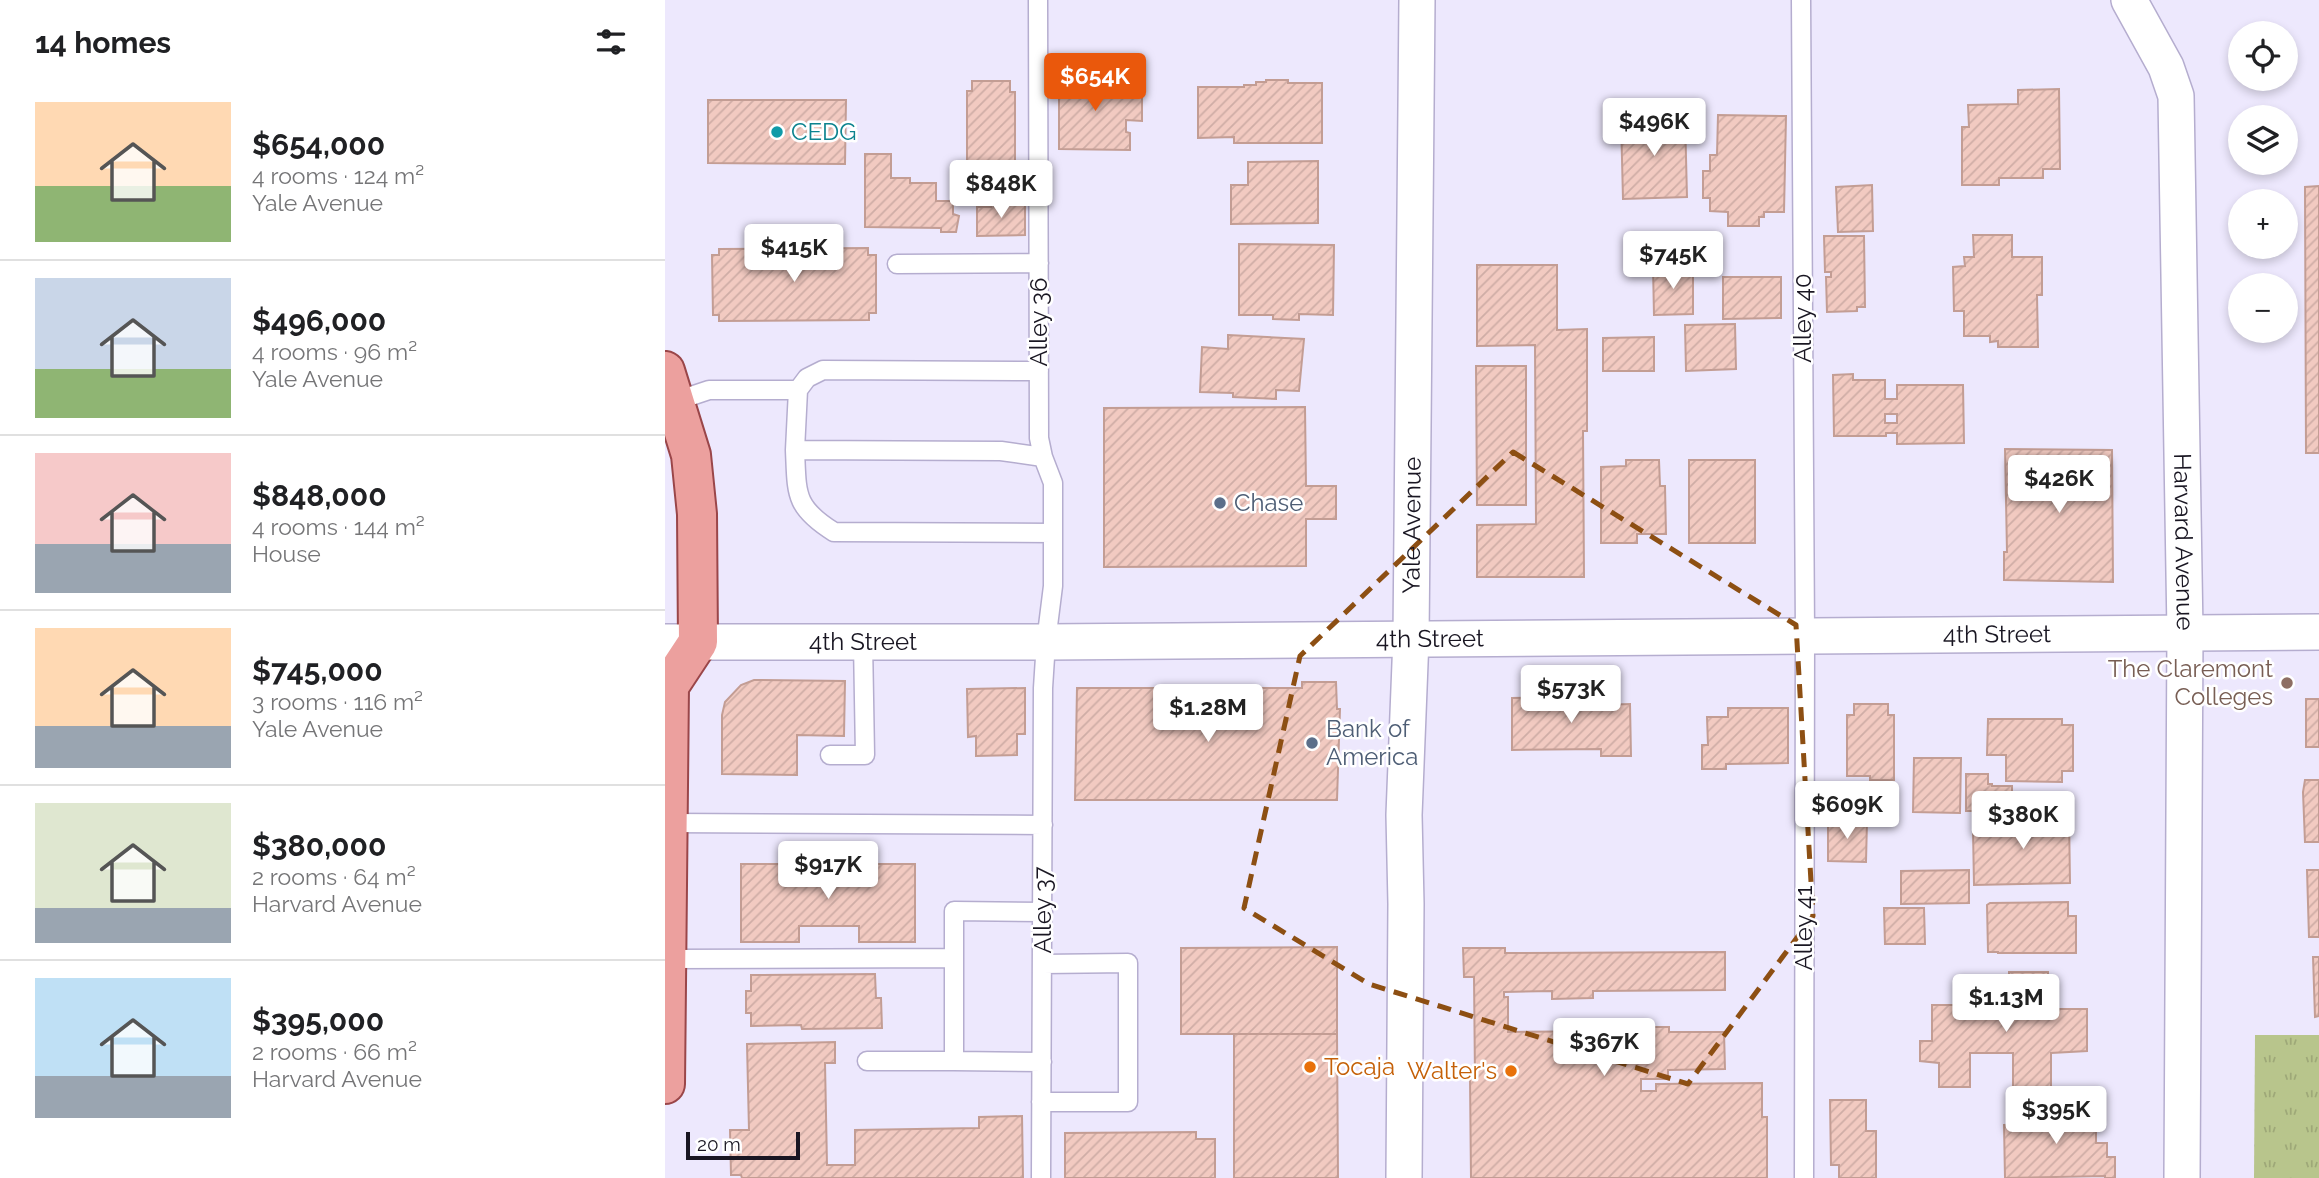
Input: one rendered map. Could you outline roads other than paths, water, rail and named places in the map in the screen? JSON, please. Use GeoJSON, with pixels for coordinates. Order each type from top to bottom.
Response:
{"type":"FeatureCollection","features":[{"type":"Feature","properties":{"kind":"main road"},"geometry":{"type":"LineString","coordinates":[[665,1084],[667,682],[681,642],[697,514],[691,455],[670,386]]}},
{"type":"Feature","properties":{"kind":"street","name":"Yale Avenue"},"geometry":{"type":"LineString","coordinates":[[1404,1178],[1404,815],[1411,638],[1417,0]]}},
{"type":"Feature","properties":{"kind":"street","name":"Harvard Avenue"},"geometry":{"type":"LineString","coordinates":[[2129,0],[2166,67],[2176,96],[2185,632],[2182,1178]]}},
{"type":"Feature","properties":{"kind":"street","name":"4th Street"},"geometry":{"type":"LineString","coordinates":[[681,642],[1046,642],[2319,632]]}},
{"type":"Feature","properties":{"kind":"lane","name":"Alley 36"},"geometry":{"type":"LineString","coordinates":[[1038,0],[1039,438],[1052,483],[1053,533],[1053,586],[1046,642]]}},
{"type":"Feature","properties":{"kind":"lane","name":"Alley 40"},"geometry":{"type":"LineString","coordinates":[[1801,0],[1805,635]]}},
{"type":"Feature","properties":{"kind":"lane"},"geometry":{"type":"LineString","coordinates":[[897,264],[1039,263]]}},
{"type":"Feature","properties":{"kind":"lane"},"geometry":{"type":"LineString","coordinates":[[1039,371],[823,370],[807,378],[798,390],[795,450],[797,493],[812,518],[834,532],[1053,533]]}},
{"type":"Feature","properties":{"kind":"lane"},"geometry":{"type":"LineString","coordinates":[[670,386],[709,390],[798,390]]}},
{"type":"Feature","properties":{"kind":"lane"},"geometry":{"type":"LineString","coordinates":[[795,450],[1001,451],[1043,457]]}},
{"type":"Feature","properties":{"kind":"lane","name":"Alley 41"},"geometry":{"type":"LineString","coordinates":[[1804,1178],[1805,635]]}},
{"type":"Feature","properties":{"kind":"lane"},"geometry":{"type":"LineString","coordinates":[[830,755],[865,755],[863,642]]}},
{"type":"Feature","properties":{"kind":"lane","name":"Alley 37"},"geometry":{"type":"LineString","coordinates":[[1041,1178],[1043,688],[1046,642]]}},
{"type":"Feature","properties":{"kind":"lane"},"geometry":{"type":"LineString","coordinates":[[668,823],[1043,825]]}},
{"type":"Feature","properties":{"kind":"lane"},"geometry":{"type":"LineString","coordinates":[[954,1061],[954,911],[1043,912]]}},
{"type":"Feature","properties":{"kind":"lane"},"geometry":{"type":"LineString","coordinates":[[666,976],[954,958]]}},
{"type":"Feature","properties":{"kind":"lane"},"geometry":{"type":"LineString","coordinates":[[1041,1102],[1128,1102],[1128,963],[1043,964]]}},
{"type":"Feature","properties":{"kind":"lane"},"geometry":{"type":"LineString","coordinates":[[867,1061],[1042,1062]]}},
{"type":"Feature","properties":{"kind":"place","name":"CEDG"},"geometry":{"type":"Point","coordinates":[777,132]}},
{"type":"Feature","properties":{"kind":"place","name":"Chase"},"geometry":{"type":"Point","coordinates":[1220,503]}},
{"type":"Feature","properties":{"kind":"place","name":"The Claremont Colleges"},"geometry":{"type":"Point","coordinates":[2287,683]}},
{"type":"Feature","properties":{"kind":"place","name":"Bank of America"},"geometry":{"type":"Point","coordinates":[1312,743]}},
{"type":"Feature","properties":{"kind":"place","name":"Tocaja"},"geometry":{"type":"Point","coordinates":[1310,1067]}},
{"type":"Feature","properties":{"kind":"place","name":"Walter's"},"geometry":{"type":"Point","coordinates":[1511,1071]}}]}
